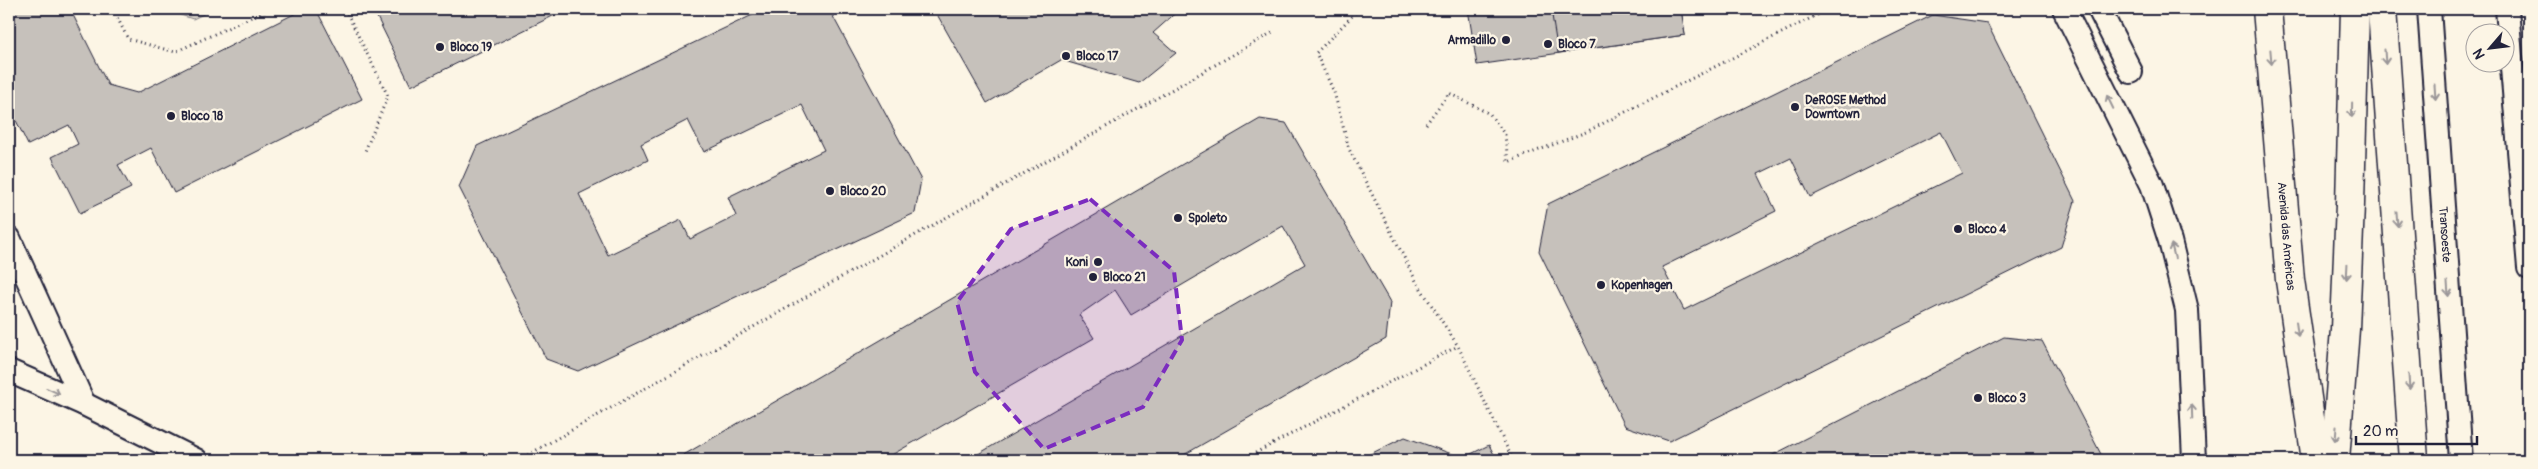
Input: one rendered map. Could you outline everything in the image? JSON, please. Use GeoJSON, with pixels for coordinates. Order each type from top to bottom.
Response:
{"type":"FeatureCollection","features":[{"type":"Feature","properties":{"kind":"main road","name":"Avenida das Américas"},"geometry":{"type":"LineString","coordinates":[[2267,9],[2290,280],[2316,460]]}},
{"type":"Feature","properties":{"kind":"main road"},"geometry":{"type":"LineString","coordinates":[[2334,460],[2350,214],[2355,9]]}},
{"type":"Feature","properties":{"kind":"main road"},"geometry":{"type":"LineString","coordinates":[[2382,9],[2414,460]]}},
{"type":"Feature","properties":{"kind":"lane"},"geometry":{"type":"LineString","coordinates":[[2064,9],[2152,185],[2170,241],[2188,310],[2194,460]]}},
{"type":"Feature","properties":{"kind":"lane"},"geometry":{"type":"LineString","coordinates":[[2099,9],[2131,72]]}},
{"type":"Feature","properties":{"kind":"lane","name":"Transoeste"},"geometry":{"type":"LineString","coordinates":[[2429,9],[2461,460]]}},
{"type":"Feature","properties":{"kind":"lane"},"geometry":{"type":"LineString","coordinates":[[2507,9],[2529,268]]}},
{"type":"Feature","properties":{"kind":"lane"},"geometry":{"type":"LineString","coordinates":[[9,238],[84,404]]}},
{"type":"Feature","properties":{"kind":"lane"},"geometry":{"type":"LineString","coordinates":[[9,371],[84,404],[196,460]]}},
{"type":"Feature","properties":{"kind":"path"},"geometry":{"type":"LineString","coordinates":[[113,9],[128,39],[175,52],[269,9]]}},
{"type":"Feature","properties":{"kind":"path"},"geometry":{"type":"LineString","coordinates":[[345,9],[388,96],[365,151]]}},
{"type":"Feature","properties":{"kind":"path"},"geometry":{"type":"LineString","coordinates":[[1359,9],[1316,53],[1334,92],[1349,149],[1416,281],[1458,346],[1513,460]]}},
{"type":"Feature","properties":{"kind":"path"},"geometry":{"type":"LineString","coordinates":[[1426,124],[1449,93],[1490,114],[1505,135],[1508,162],[1586,132],[1829,9]]}},
{"type":"Feature","properties":{"kind":"path"},"geometry":{"type":"LineString","coordinates":[[519,460],[1275,31]]}},
{"type":"Feature","properties":{"kind":"path"},"geometry":{"type":"LineString","coordinates":[[1242,460],[1458,346]]}},
{"type":"Feature","properties":{"kind":"highlighted area"},"geometry":{"type":"Polygon","coordinates":[[[1090,199],[1174,271],[1182,340],[1143,407],[1044,449],[975,372],[957,302],[1011,229],[1090,199]]]}},
{"type":"Feature","properties":{"kind":"shaded area"},"geometry":{"type":"Polygon","coordinates":[[[162,9],[214,9],[193,19],[162,9]]]}},
{"type":"Feature","properties":{"kind":"building","name":"Bloco 18"},"geometry":{"type":"Polygon","coordinates":[[[9,9],[70,9],[108,85],[137,93],[304,9],[316,9],[362,99],[174,193],[151,148],[118,165],[131,188],[80,213],[52,157],[78,144],[69,125],[28,145],[9,106],[9,9]]]}},
{"type":"Feature","properties":{"kind":"building","name":"Bloco 19"},"geometry":{"type":"Polygon","coordinates":[[[373,9],[567,9],[411,86],[373,9]]]}},
{"type":"Feature","properties":{"kind":"building","name":"Bloco 20"},"geometry":{"type":"Polygon","coordinates":[[[765,9],[829,9],[921,180],[915,213],[578,371],[546,359],[459,187],[477,146],[765,9]],[[802,105],[704,152],[688,120],[641,144],[648,160],[579,194],[608,255],[681,220],[690,239],[736,216],[728,197],[824,150],[802,105]]]}},
{"type":"Feature","properties":{"kind":"building","name":"Bloco 17"},"geometry":{"type":"Polygon","coordinates":[[[934,9],[1180,9],[1153,33],[1176,53],[1139,83],[1061,60],[987,103],[934,9]]]}},
{"type":"Feature","properties":{"kind":"building","name":"Bloco 7"},"geometry":{"type":"Polygon","coordinates":[[[1468,9],[1681,9],[1685,35],[1477,65],[1468,9]]]}},
{"type":"Feature","properties":{"kind":"building"},"geometry":{"type":"Polygon","coordinates":[[[1551,9],[1681,9],[1685,35],[1558,53],[1551,9]]]}},
{"type":"Feature","properties":{"kind":"building","name":"Bloco 4"},"geometry":{"type":"Polygon","coordinates":[[[1933,15],[1987,23],[2075,201],[2061,247],[1669,441],[1625,426],[1539,251],[1548,204],[1933,15]],[[1941,132],[1810,197],[1791,158],[1758,174],[1776,211],[1662,267],[1684,310],[1962,173],[1941,132]]]}},
{"type":"Feature","properties":{"kind":"building","name":"Bloco 21"},"geometry":{"type":"Polygon","coordinates":[[[1260,119],[1286,123],[1390,302],[1386,339],[1175,460],[968,460],[1305,264],[1283,226],[1131,315],[1115,290],[1079,315],[1094,338],[883,460],[675,460],[1260,119]]]}},
{"type":"Feature","properties":{"kind":"building","name":"Bloco 3"},"geometry":{"type":"Polygon","coordinates":[[[2004,337],[2042,341],[2104,460],[1987,460],[1985,456],[1977,460],[1763,460],[2004,337]]]}},
{"type":"Feature","properties":{"kind":"building"},"geometry":{"type":"Polygon","coordinates":[[[1405,437],[1463,458],[1489,445],[1497,460],[1358,460],[1405,437]]]}},
{"type":"Feature","properties":{"kind":"place","name":"Armadillo"},"geometry":{"type":"Point","coordinates":[1506,40]}},
{"type":"Feature","properties":{"kind":"place","name":"Bloco 7"},"geometry":{"type":"Point","coordinates":[1548,44]}},
{"type":"Feature","properties":{"kind":"place","name":"Bloco 19"},"geometry":{"type":"Point","coordinates":[440,47]}},
{"type":"Feature","properties":{"kind":"place","name":"Bloco 17"},"geometry":{"type":"Point","coordinates":[1066,56]}},
{"type":"Feature","properties":{"kind":"place","name":"DeROSE Method Downtown"},"geometry":{"type":"Point","coordinates":[1795,107]}},
{"type":"Feature","properties":{"kind":"place","name":"Bloco 18"},"geometry":{"type":"Point","coordinates":[171,116]}},
{"type":"Feature","properties":{"kind":"place","name":"Bloco 20"},"geometry":{"type":"Point","coordinates":[830,191]}},
{"type":"Feature","properties":{"kind":"place","name":"Spoleto"},"geometry":{"type":"Point","coordinates":[1178,218]}},
{"type":"Feature","properties":{"kind":"place","name":"Bloco 4"},"geometry":{"type":"Point","coordinates":[1958,229]}},
{"type":"Feature","properties":{"kind":"place","name":"Koni"},"geometry":{"type":"Point","coordinates":[1098,262]}},
{"type":"Feature","properties":{"kind":"place","name":"Bloco 21"},"geometry":{"type":"Point","coordinates":[1093,277]}},
{"type":"Feature","properties":{"kind":"place","name":"Kopenhagen"},"geometry":{"type":"Point","coordinates":[1601,285]}},
{"type":"Feature","properties":{"kind":"place","name":"Bloco 3"},"geometry":{"type":"Point","coordinates":[1978,398]}}]}
